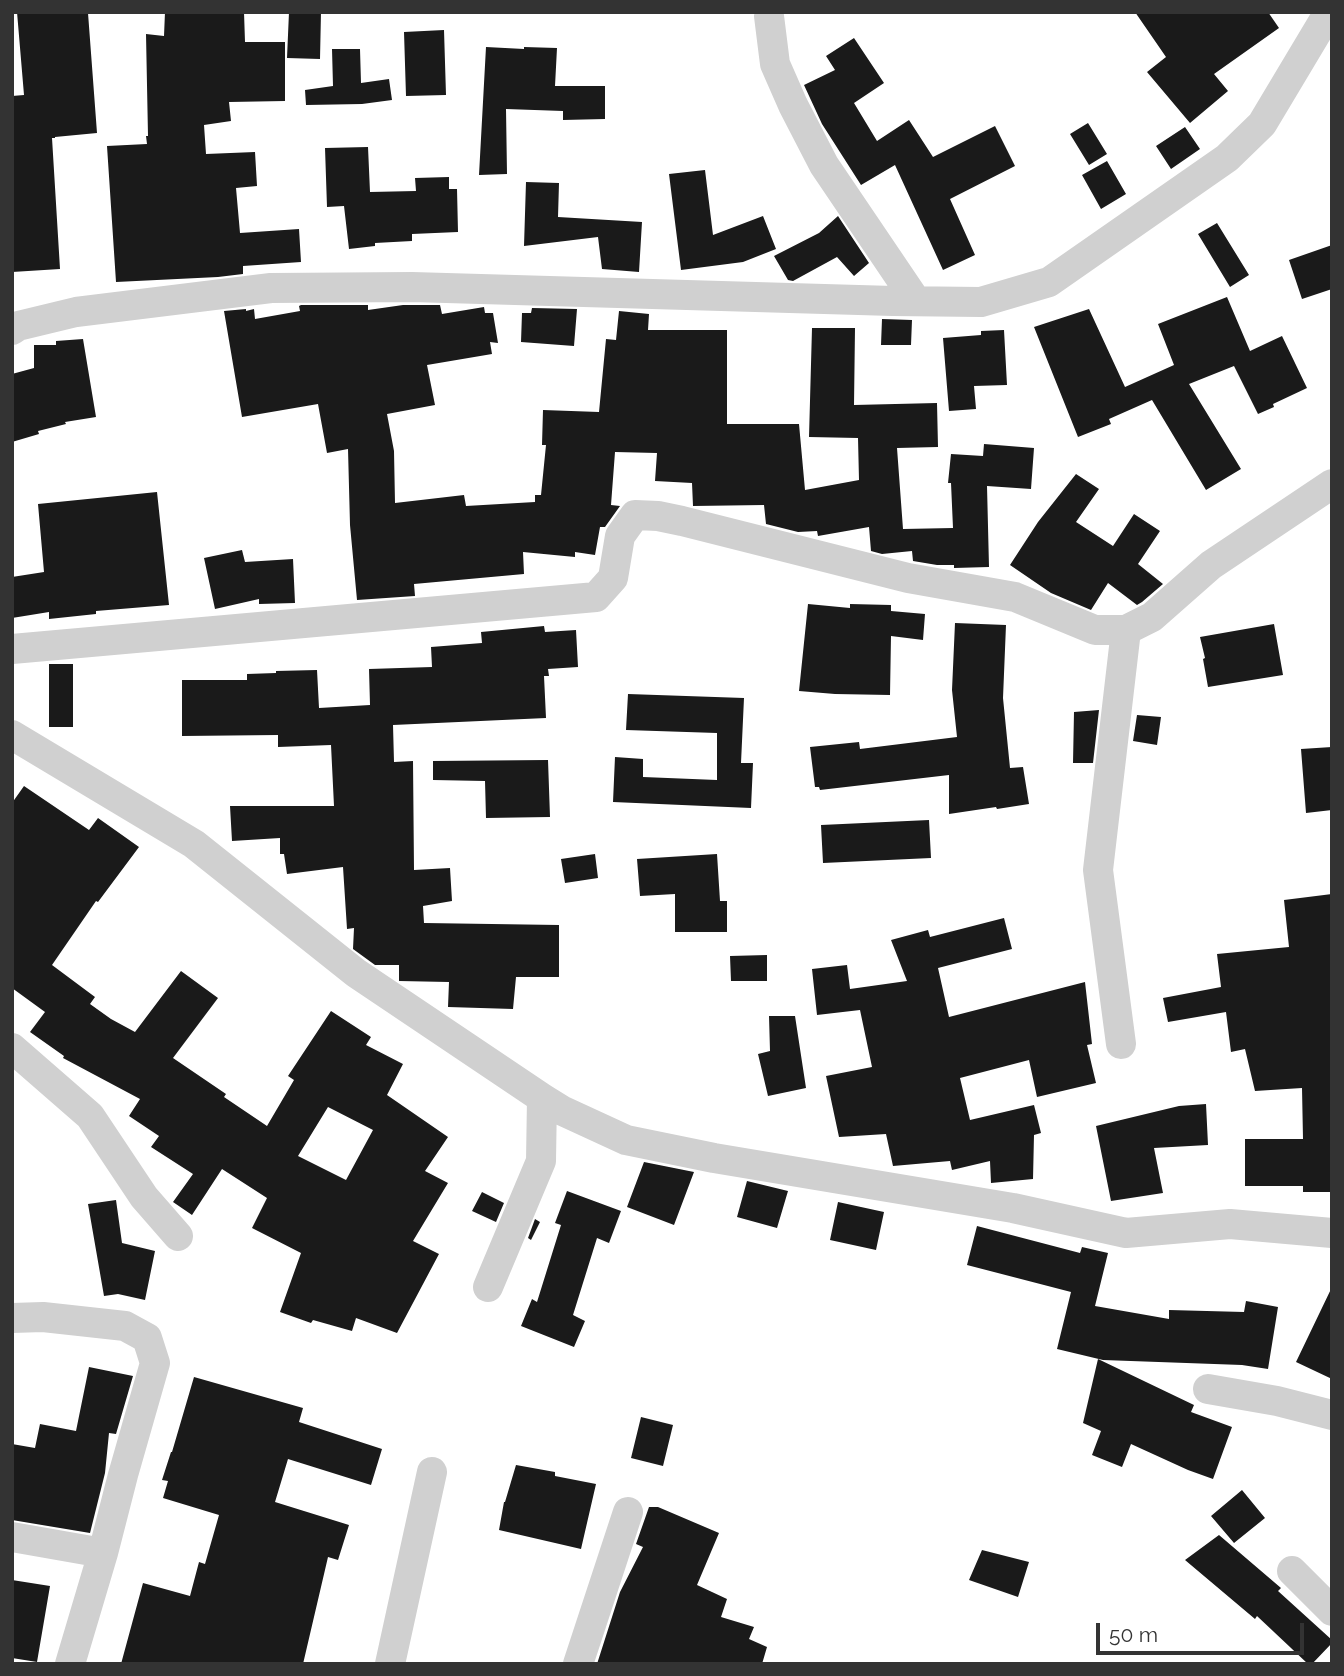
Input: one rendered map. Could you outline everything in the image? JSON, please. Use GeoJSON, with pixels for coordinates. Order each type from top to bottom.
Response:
{"type":"FeatureCollection","features":[{"type":"Feature","properties":{"kind":"street"},"geometry":{"type":"LineString","coordinates":[[12,330],[18,326],[76,312],[271,288],[412,287],[981,302],[1049,282],[1227,158],[1262,124],[1329,12]]}},
{"type":"Feature","properties":{"kind":"street"},"geometry":{"type":"LineString","coordinates":[[769,13],[775,64],[793,106],[824,165],[916,301]]}},
{"type":"Feature","properties":{"kind":"street"},"geometry":{"type":"LineString","coordinates":[[12,649],[596,597],[613,578],[620,536],[635,515],[682,520],[908,578],[1015,597],[1095,630],[1126,630],[1152,617],[1211,565],[1332,484]]}},
{"type":"Feature","properties":{"kind":"street"},"geometry":{"type":"LineString","coordinates":[[1121,1044],[1098,870],[1126,630]]}},
{"type":"Feature","properties":{"kind":"street"},"geometry":{"type":"LineString","coordinates":[[12,735],[194,844],[356,972],[542,1098],[563,1111],[626,1139],[714,1158],[1013,1208],[1126,1233],[1230,1224],[1332,1233]]}},
{"type":"Feature","properties":{"kind":"street"},"geometry":{"type":"LineString","coordinates":[[12,1048],[90,1116],[144,1197],[178,1237]]}},
{"type":"Feature","properties":{"kind":"street"},"geometry":{"type":"LineString","coordinates":[[488,1287],[541,1161],[542,1098]]}},
{"type":"Feature","properties":{"kind":"street"},"geometry":{"type":"LineString","coordinates":[[12,1318],[43,1317],[125,1326],[146,1338],[155,1363],[70,1664]]}},
{"type":"Feature","properties":{"kind":"street"},"geometry":{"type":"LineString","coordinates":[[1208,1389],[1277,1401],[1332,1415]]}},
{"type":"Feature","properties":{"kind":"street"},"geometry":{"type":"LineString","coordinates":[[390,1664],[432,1472]]}},
{"type":"Feature","properties":{"kind":"street"},"geometry":{"type":"LineString","coordinates":[[578,1664],[628,1513]]}},
{"type":"Feature","properties":{"kind":"street"},"geometry":{"type":"LineString","coordinates":[[12,1537],[103,1553]]}},
{"type":"Feature","properties":{"kind":"street"},"geometry":{"type":"LineString","coordinates":[[1292,1571],[1332,1611]]}},
{"type":"Feature","properties":{"kind":"building"},"geometry":{"type":"Polygon","coordinates":[[[17,12],[88,13],[97,133],[52,138],[60,269],[12,272],[12,96],[24,95],[17,12]]]}},
{"type":"Feature","properties":{"kind":"building"},"geometry":{"type":"Polygon","coordinates":[[[165,12],[244,12],[245,42],[285,42],[285,101],[229,102],[231,121],[204,125],[206,154],[255,152],[257,186],[236,188],[240,233],[299,229],[301,262],[243,266],[243,274],[218,277],[116,282],[107,146],[147,144],[146,34],[164,36],[165,12]]]}},
{"type":"Feature","properties":{"kind":"building"},"geometry":{"type":"Polygon","coordinates":[[[289,12],[321,12],[320,59],[287,58],[289,12]]]}},
{"type":"Feature","properties":{"kind":"building"},"geometry":{"type":"Polygon","coordinates":[[[1135,12],[1268,12],[1279,28],[1214,74],[1228,91],[1190,123],[1147,72],[1166,57],[1135,12]]]}},
{"type":"Feature","properties":{"kind":"building"},"geometry":{"type":"Polygon","coordinates":[[[444,30],[446,95],[406,96],[404,32],[444,30]]]}},
{"type":"Feature","properties":{"kind":"building"},"geometry":{"type":"Polygon","coordinates":[[[854,38],[884,83],[854,103],[877,141],[909,120],[933,157],[995,126],[1015,166],[950,199],[975,255],[943,270],[895,165],[861,185],[822,124],[804,85],[835,70],[826,56],[854,38]]]}},
{"type":"Feature","properties":{"kind":"building"},"geometry":{"type":"Polygon","coordinates":[[[486,47],[557,48],[555,86],[605,86],[605,119],[563,120],[563,111],[506,109],[507,174],[479,175],[486,47]]]}},
{"type":"Feature","properties":{"kind":"building"},"geometry":{"type":"Polygon","coordinates":[[[332,49],[360,49],[361,83],[389,79],[392,100],[362,104],[306,105],[305,90],[333,86],[332,49]]]}},
{"type":"Feature","properties":{"kind":"building"},"geometry":{"type":"Polygon","coordinates":[[[1088,123],[1107,154],[1089,165],[1070,134],[1088,123]]]}},
{"type":"Feature","properties":{"kind":"building"},"geometry":{"type":"Polygon","coordinates":[[[1185,127],[1200,149],[1171,169],[1156,146],[1185,127]]]}},
{"type":"Feature","properties":{"kind":"building"},"geometry":{"type":"Polygon","coordinates":[[[368,147],[370,192],[416,191],[415,178],[449,177],[449,189],[457,189],[458,232],[412,234],[412,241],[375,243],[375,246],[349,249],[344,206],[327,207],[325,148],[368,147]]]}},
{"type":"Feature","properties":{"kind":"building"},"geometry":{"type":"Polygon","coordinates":[[[1107,161],[1126,194],[1101,209],[1082,175],[1107,161]]]}},
{"type":"Feature","properties":{"kind":"building"},"geometry":{"type":"Polygon","coordinates":[[[705,170],[713,235],[763,216],[776,249],[743,262],[681,270],[669,174],[705,170]]]}},
{"type":"Feature","properties":{"kind":"building"},"geometry":{"type":"Polygon","coordinates":[[[526,182],[559,183],[558,217],[642,222],[639,272],[602,269],[598,237],[524,246],[526,182]]]}},
{"type":"Feature","properties":{"kind":"building"},"geometry":{"type":"Polygon","coordinates":[[[838,216],[869,263],[854,276],[837,257],[793,281],[788,280],[774,256],[819,233],[838,216]]]}},
{"type":"Feature","properties":{"kind":"building"},"geometry":{"type":"Polygon","coordinates":[[[1217,223],[1249,275],[1230,287],[1198,234],[1217,223]]]}},
{"type":"Feature","properties":{"kind":"building"},"geometry":{"type":"Polygon","coordinates":[[[1332,245],[1332,289],[1302,299],[1289,260],[1332,245]]]}},
{"type":"Feature","properties":{"kind":"building"},"geometry":{"type":"Polygon","coordinates":[[[1227,297],[1250,351],[1282,336],[1307,388],[1258,414],[1234,366],[1189,384],[1241,469],[1206,490],[1152,400],[1109,419],[1111,424],[1078,437],[1034,327],[1089,309],[1125,387],[1174,365],[1158,324],[1227,297]]]}},
{"type":"Feature","properties":{"kind":"building"},"geometry":{"type":"Polygon","coordinates":[[[301,305],[368,305],[368,310],[403,305],[440,305],[442,314],[484,307],[485,313],[493,313],[498,343],[490,342],[492,354],[427,365],[435,405],[387,414],[394,451],[395,503],[464,495],[466,506],[535,502],[535,495],[541,495],[546,445],[542,445],[543,410],[599,412],[606,339],[616,340],[619,311],[649,314],[648,330],[727,330],[727,424],[799,424],[805,490],[859,480],[858,438],[809,437],[812,328],[855,328],[854,405],[937,403],[938,447],[897,448],[903,529],[953,528],[951,483],[948,483],[951,454],[983,456],[984,444],[1034,448],[1031,489],[987,486],[989,567],[954,568],[954,565],[913,561],[912,551],[882,554],[871,551],[869,527],[818,536],[817,531],[798,532],[766,524],[764,505],[693,506],[692,483],[655,481],[657,453],[615,452],[611,505],[620,506],[605,527],[600,527],[595,555],[575,552],[575,557],[523,552],[524,574],[414,584],[415,596],[357,600],[350,525],[348,449],[327,453],[318,404],[242,417],[224,311],[254,309],[255,319],[300,311],[301,305]]]}},
{"type":"Feature","properties":{"kind":"building"},"geometry":{"type":"Polygon","coordinates":[[[532,308],[577,309],[574,346],[521,342],[522,313],[531,313],[532,308]]]}},
{"type":"Feature","properties":{"kind":"building"},"geometry":{"type":"Polygon","coordinates":[[[882,319],[912,320],[911,345],[881,345],[882,319]]]}},
{"type":"Feature","properties":{"kind":"building"},"geometry":{"type":"Polygon","coordinates":[[[1004,330],[1007,385],[974,386],[976,409],[949,411],[943,338],[1004,330]]]}},
{"type":"Feature","properties":{"kind":"building"},"geometry":{"type":"Polygon","coordinates":[[[83,339],[96,417],[65,422],[66,424],[38,431],[39,434],[12,442],[12,374],[34,368],[34,345],[56,345],[56,341],[83,339]]]}},
{"type":"Feature","properties":{"kind":"building"},"geometry":{"type":"Polygon","coordinates":[[[1076,474],[1099,489],[1076,522],[1113,546],[1134,514],[1160,531],[1138,564],[1163,584],[1137,605],[1108,583],[1091,610],[1051,593],[1010,565],[1038,522],[1076,474]]]}},
{"type":"Feature","properties":{"kind":"building"},"geometry":{"type":"Polygon","coordinates":[[[157,492],[169,605],[96,611],[96,614],[49,619],[49,612],[12,618],[12,577],[44,572],[38,504],[157,492]]]}},
{"type":"Feature","properties":{"kind":"building"},"geometry":{"type":"Polygon","coordinates":[[[242,550],[245,562],[293,559],[295,603],[259,604],[259,599],[215,609],[204,558],[242,550]]]}},
{"type":"Feature","properties":{"kind":"building"},"geometry":{"type":"Polygon","coordinates":[[[808,604],[850,608],[850,604],[891,605],[891,611],[925,614],[923,640],[891,636],[890,695],[799,691],[808,604]]]}},
{"type":"Feature","properties":{"kind":"building"},"geometry":{"type":"Polygon","coordinates":[[[955,623],[1006,625],[1003,698],[1010,768],[1023,767],[1029,804],[949,814],[949,775],[820,790],[815,787],[810,747],[859,742],[860,749],[957,737],[952,690],[955,623]]]}},
{"type":"Feature","properties":{"kind":"building"},"geometry":{"type":"Polygon","coordinates":[[[1274,624],[1283,675],[1208,687],[1200,637],[1274,624]]]}},
{"type":"Feature","properties":{"kind":"building"},"geometry":{"type":"Polygon","coordinates":[[[544,626],[545,632],[576,630],[578,667],[548,669],[549,676],[544,676],[546,718],[393,725],[394,762],[413,761],[414,870],[450,868],[452,901],[423,906],[424,923],[559,925],[559,977],[516,977],[513,1009],[448,1007],[449,982],[399,981],[399,965],[375,965],[353,949],[354,928],[347,929],[343,867],[287,874],[284,854],[280,854],[280,838],[232,841],[230,806],[334,806],[331,745],[278,747],[278,735],[182,736],[182,680],[247,680],[247,674],[317,670],[319,708],[370,705],[369,669],[432,667],[431,647],[482,643],[481,632],[544,626]]]}},
{"type":"Feature","properties":{"kind":"building"},"geometry":{"type":"Polygon","coordinates":[[[49,664],[73,664],[73,727],[49,727],[49,664]]]}},
{"type":"Feature","properties":{"kind":"building"},"geometry":{"type":"Polygon","coordinates":[[[628,694],[744,698],[741,763],[753,763],[751,808],[613,802],[615,757],[643,759],[643,777],[717,780],[717,733],[626,730],[628,694]]]}},
{"type":"Feature","properties":{"kind":"building"},"geometry":{"type":"Polygon","coordinates":[[[1099,710],[1093,763],[1073,763],[1074,712],[1099,710]]]}},
{"type":"Feature","properties":{"kind":"building"},"geometry":{"type":"Polygon","coordinates":[[[1137,715],[1161,717],[1157,745],[1133,741],[1137,715]]]}},
{"type":"Feature","properties":{"kind":"building"},"geometry":{"type":"Polygon","coordinates":[[[1332,747],[1332,810],[1306,813],[1301,749],[1332,747]]]}},
{"type":"Feature","properties":{"kind":"building"},"geometry":{"type":"Polygon","coordinates":[[[548,760],[550,817],[486,818],[485,781],[433,780],[433,761],[548,760]]]}},
{"type":"Feature","properties":{"kind":"building"},"geometry":{"type":"Polygon","coordinates":[[[24,786],[89,830],[98,818],[139,847],[98,902],[96,901],[52,965],[95,997],[90,1004],[135,1032],[181,971],[218,998],[173,1058],[267,1126],[294,1080],[288,1076],[331,1011],[371,1037],[366,1045],[403,1064],[387,1095],[448,1137],[425,1171],[448,1183],[413,1241],[439,1254],[397,1333],[356,1318],[352,1331],[313,1320],[311,1323],[280,1312],[301,1253],[252,1228],[267,1198],[222,1169],[192,1215],[173,1202],[193,1174],[151,1147],[159,1136],[129,1116],[140,1099],[63,1058],[64,1056],[30,1032],[45,1012],[12,988],[12,803],[24,786]],[[328,1107],[298,1156],[346,1180],[373,1130],[328,1107]]]}},
{"type":"Feature","properties":{"kind":"building"},"geometry":{"type":"Polygon","coordinates":[[[929,820],[931,858],[823,863],[821,825],[929,820]]]}},
{"type":"Feature","properties":{"kind":"building"},"geometry":{"type":"Polygon","coordinates":[[[595,854],[598,878],[565,883],[561,859],[595,854]]]}},
{"type":"Feature","properties":{"kind":"building"},"geometry":{"type":"Polygon","coordinates":[[[717,854],[720,901],[727,901],[727,932],[675,932],[675,894],[640,896],[637,859],[717,854]]]}},
{"type":"Feature","properties":{"kind":"building"},"geometry":{"type":"Polygon","coordinates":[[[1332,894],[1331,1192],[1303,1192],[1303,1186],[1245,1186],[1245,1139],[1303,1139],[1302,1088],[1255,1091],[1245,1049],[1231,1052],[1226,1012],[1168,1022],[1163,998],[1221,987],[1217,954],[1289,947],[1284,900],[1332,894]]]}},
{"type":"Feature","properties":{"kind":"building"},"geometry":{"type":"Polygon","coordinates":[[[1004,918],[1012,949],[938,968],[949,1017],[1085,982],[1092,1044],[1087,1045],[1096,1083],[1037,1097],[1029,1060],[960,1078],[970,1120],[1034,1105],[1041,1133],[1034,1135],[1033,1179],[991,1183],[990,1161],[952,1170],[950,1161],[893,1166],[886,1134],[839,1137],[826,1076],[872,1067],[860,1010],[817,1015],[812,969],[847,965],[850,989],[907,981],[891,940],[928,930],[930,937],[1004,918]]]}},
{"type":"Feature","properties":{"kind":"building"},"geometry":{"type":"Polygon","coordinates":[[[767,955],[767,981],[731,981],[730,956],[767,955]]]}},
{"type":"Feature","properties":{"kind":"building"},"geometry":{"type":"Polygon","coordinates":[[[769,1016],[795,1016],[806,1088],[768,1096],[758,1054],[770,1051],[769,1016]]]}},
{"type":"Feature","properties":{"kind":"building"},"geometry":{"type":"Polygon","coordinates":[[[1206,1104],[1208,1145],[1154,1148],[1163,1193],[1111,1201],[1096,1126],[1179,1106],[1206,1104]]]}},
{"type":"Feature","properties":{"kind":"building"},"geometry":{"type":"Polygon","coordinates":[[[644,1162],[694,1172],[674,1225],[627,1207],[644,1162]]]}},
{"type":"Feature","properties":{"kind":"building"},"geometry":{"type":"Polygon","coordinates":[[[747,1181],[788,1191],[777,1228],[737,1217],[747,1181]]]}},
{"type":"Feature","properties":{"kind":"building"},"geometry":{"type":"Polygon","coordinates":[[[567,1191],[621,1211],[609,1243],[597,1238],[573,1315],[585,1321],[574,1347],[521,1326],[532,1299],[537,1302],[561,1225],[555,1223],[567,1191]]]}},
{"type":"Feature","properties":{"kind":"building"},"geometry":{"type":"Polygon","coordinates":[[[482,1192],[504,1203],[496,1222],[472,1211],[482,1192]]]}},
{"type":"Feature","properties":{"kind":"building"},"geometry":{"type":"Polygon","coordinates":[[[116,1200],[122,1243],[155,1251],[145,1300],[118,1294],[104,1296],[88,1204],[116,1200]]]}},
{"type":"Feature","properties":{"kind":"building"},"geometry":{"type":"Polygon","coordinates":[[[838,1202],[884,1212],[876,1250],[830,1240],[838,1202]]]}},
{"type":"Feature","properties":{"kind":"building"},"geometry":{"type":"Polygon","coordinates":[[[535,1219],[540,1222],[531,1240],[528,1238],[535,1219]]]}},
{"type":"Feature","properties":{"kind":"building"},"geometry":{"type":"Polygon","coordinates":[[[977,1226],[1080,1253],[1082,1247],[1108,1253],[1095,1306],[1169,1319],[1169,1310],[1244,1312],[1246,1301],[1278,1307],[1268,1369],[1242,1365],[1103,1360],[1057,1349],[1071,1292],[967,1265],[977,1226]]]}},
{"type":"Feature","properties":{"kind":"building"},"geometry":{"type":"Polygon","coordinates":[[[1332,1287],[1332,1379],[1296,1362],[1332,1287]]]}},
{"type":"Feature","properties":{"kind":"building"},"geometry":{"type":"Polygon","coordinates":[[[1098,1359],[1194,1405],[1191,1412],[1232,1427],[1213,1479],[1131,1444],[1122,1467],[1092,1455],[1101,1431],[1083,1423],[1098,1359]]]}},
{"type":"Feature","properties":{"kind":"building"},"geometry":{"type":"Polygon","coordinates":[[[89,1367],[133,1376],[116,1434],[109,1433],[105,1473],[90,1533],[12,1520],[12,1444],[35,1448],[40,1424],[76,1431],[89,1367]]]}},
{"type":"Feature","properties":{"kind":"building"},"geometry":{"type":"Polygon","coordinates":[[[194,1377],[303,1408],[299,1422],[382,1449],[371,1485],[288,1459],[275,1502],[349,1525],[338,1560],[328,1557],[303,1664],[121,1664],[143,1583],[190,1596],[199,1562],[205,1564],[219,1515],[163,1498],[168,1481],[162,1480],[194,1377]]]}},
{"type":"Feature","properties":{"kind":"building"},"geometry":{"type":"Polygon","coordinates":[[[641,1417],[673,1425],[663,1466],[631,1458],[641,1417]]]}},
{"type":"Feature","properties":{"kind":"building"},"geometry":{"type":"Polygon","coordinates":[[[516,1465],[555,1472],[555,1476],[596,1484],[581,1549],[499,1530],[504,1502],[516,1465]]]}},
{"type":"Feature","properties":{"kind":"building"},"geometry":{"type":"Polygon","coordinates":[[[1242,1490],[1265,1518],[1234,1543],[1211,1516],[1242,1490]]]}},
{"type":"Feature","properties":{"kind":"building"},"geometry":{"type":"Polygon","coordinates":[[[649,1507],[658,1507],[719,1533],[697,1585],[727,1599],[721,1617],[754,1627],[749,1639],[767,1647],[762,1664],[597,1664],[620,1592],[643,1547],[636,1544],[649,1507]]]}},
{"type":"Feature","properties":{"kind":"building"},"geometry":{"type":"Polygon","coordinates":[[[1219,1535],[1281,1588],[1278,1591],[1332,1640],[1312,1664],[1308,1664],[1257,1616],[1255,1619],[1185,1560],[1219,1535]]]}},
{"type":"Feature","properties":{"kind":"building"},"geometry":{"type":"Polygon","coordinates":[[[982,1550],[1029,1562],[1018,1597],[969,1580],[982,1550]]]}},
{"type":"Feature","properties":{"kind":"building"},"geometry":{"type":"Polygon","coordinates":[[[12,1580],[50,1586],[37,1662],[12,1658],[12,1580]]]}}]}
